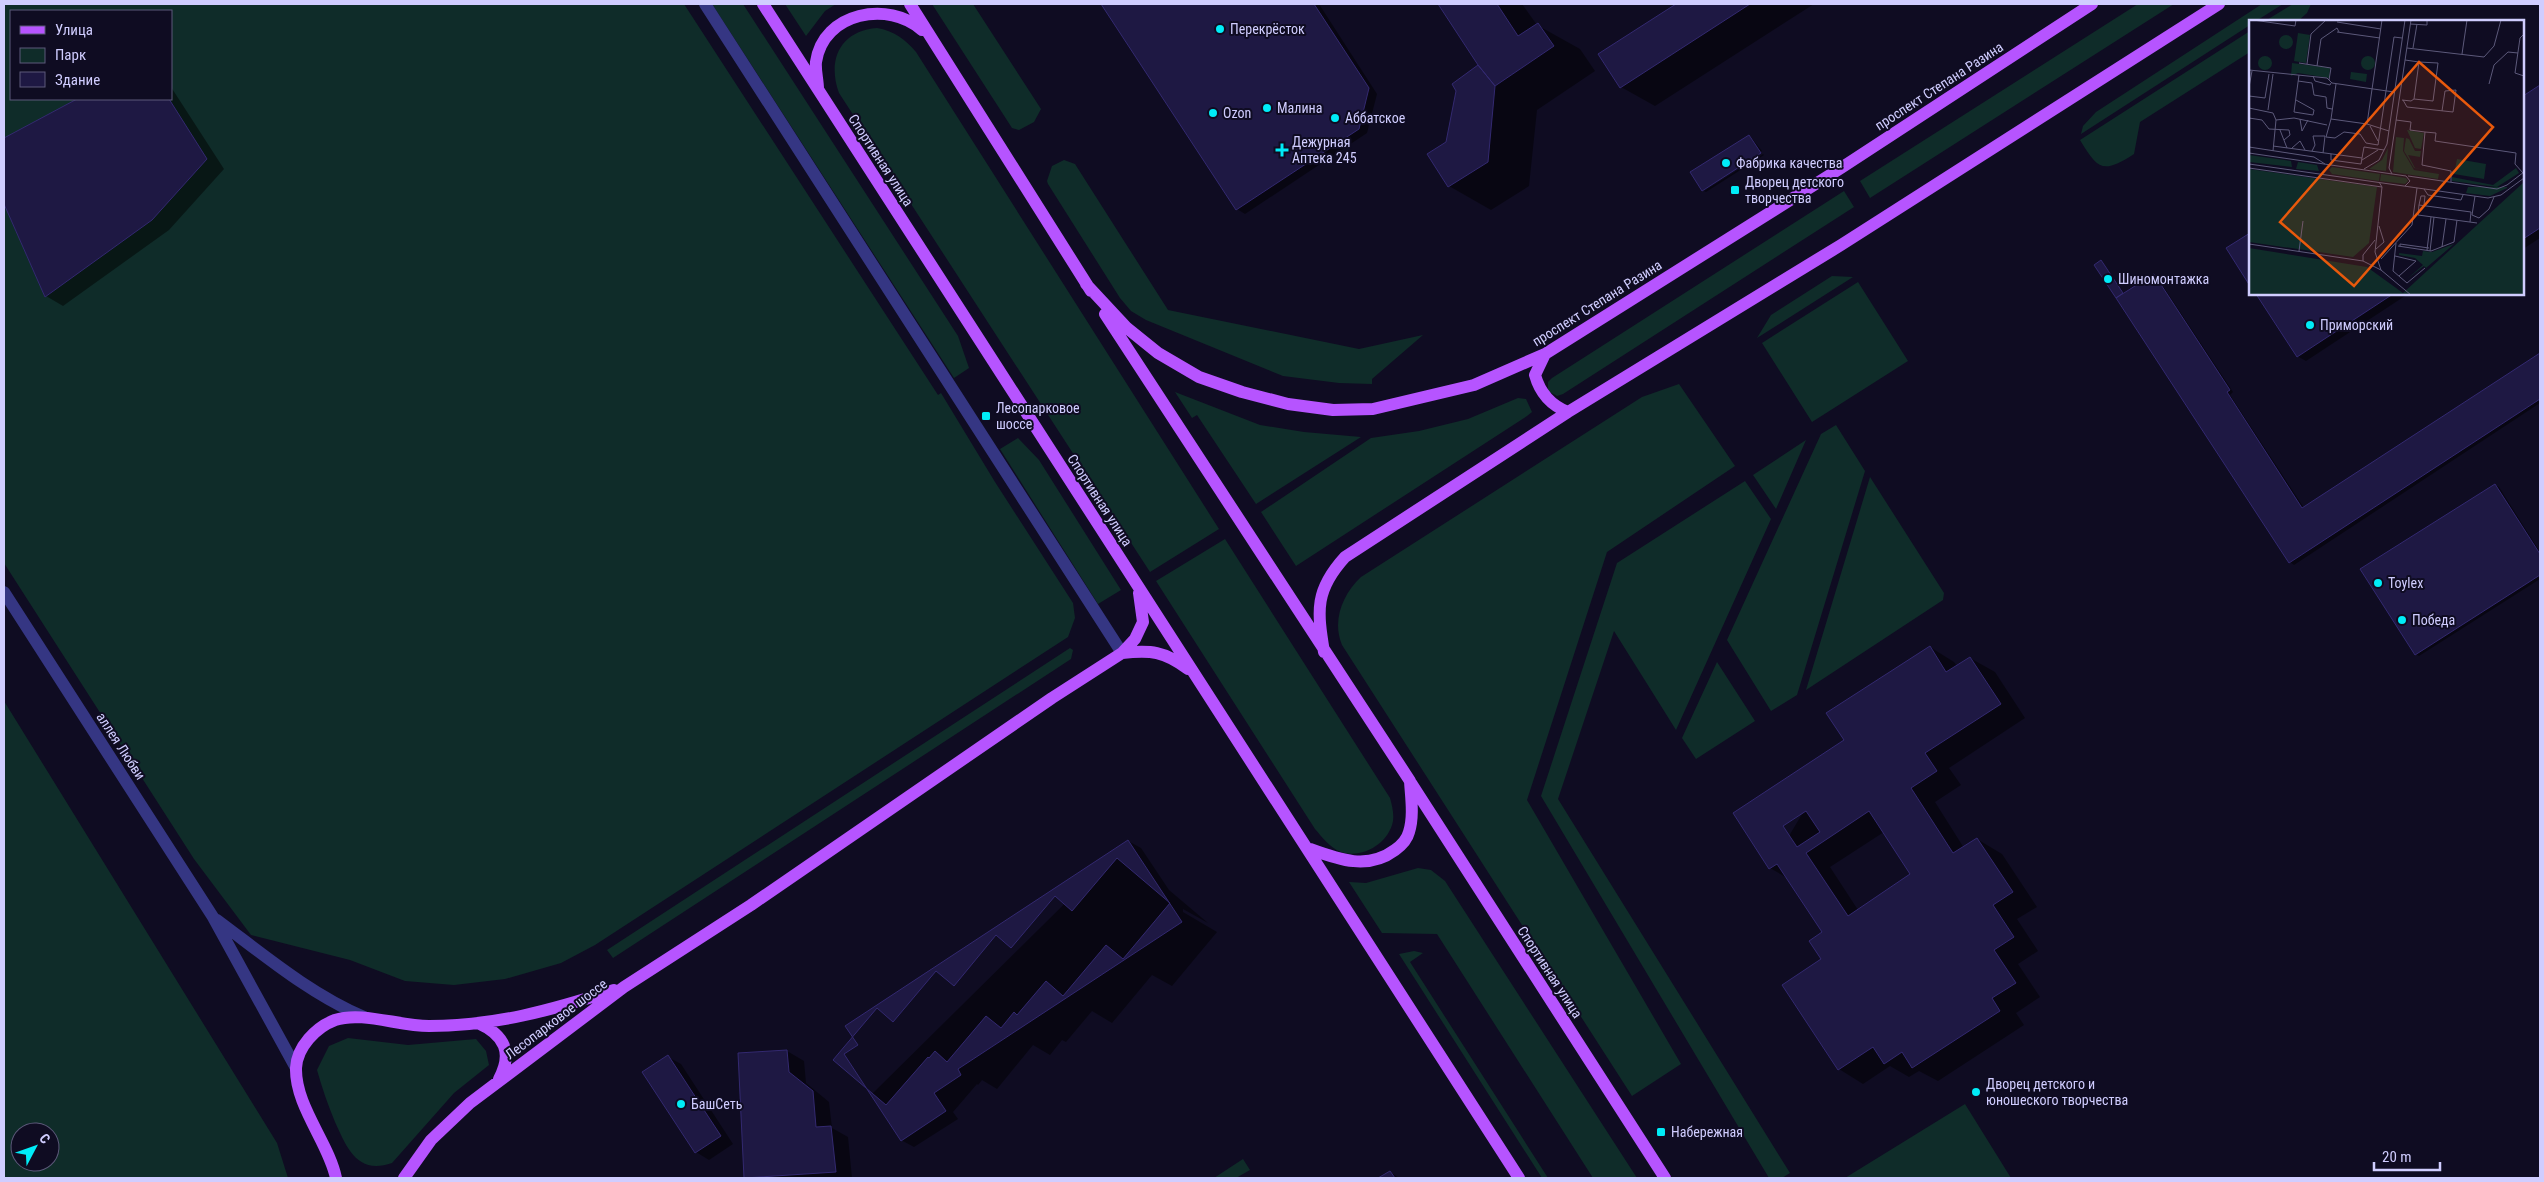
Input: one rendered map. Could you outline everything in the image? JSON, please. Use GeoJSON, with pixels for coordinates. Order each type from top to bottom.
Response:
{"type":"FeatureCollection","features":[{"type":"Feature","properties":{"kind":"main road","name":"Спортивная улица"},"geometry":{"type":"LineString","coordinates":[[763,4],[1192,672],[1310,849],[1519,1178]]}},
{"type":"Feature","properties":{"kind":"main road","name":"Спортивная улица"},"geometry":{"type":"LineString","coordinates":[[910,4],[1086,284],[1324,652],[1410,781],[1665,1178]]}},
{"type":"Feature","properties":{"kind":"main road","name":"проспект Степана Разина"},"geometry":{"type":"LineString","coordinates":[[1086,284],[1127,328],[1158,353],[1198,376],[1242,392],[1288,404],[1333,410],[1373,409],[1474,385],[1545,354],[1841,168],[2092,4]]}},
{"type":"Feature","properties":{"kind":"main road"},"geometry":{"type":"LineString","coordinates":[[1324,652],[1318,617],[1321,598],[1330,574],[1345,557],[1568,412],[1841,245],[2219,4]]}},
{"type":"Feature","properties":{"kind":"main road","name":"Спортивная улица"},"geometry":{"type":"LineString","coordinates":[[818,91],[816,62],[823,42],[833,27],[848,17],[865,10],[884,10],[898,14],[916,23],[935,45]]}},
{"type":"Feature","properties":{"kind":"main road"},"geometry":{"type":"LineString","coordinates":[[1545,354],[1535,374],[1539,390],[1556,407],[1568,412]]}},
{"type":"Feature","properties":{"kind":"main road"},"geometry":{"type":"LineString","coordinates":[[624,986],[751,905],[1052,698],[1122,653],[1135,639],[1143,622],[1138,586]]}},
{"type":"Feature","properties":{"kind":"main road"},"geometry":{"type":"LineString","coordinates":[[1122,653],[1144,650],[1160,652],[1192,672]]}},
{"type":"Feature","properties":{"kind":"main road"},"geometry":{"type":"LineString","coordinates":[[1310,849],[1336,858],[1359,863],[1377,861],[1393,851],[1404,842],[1409,833],[1412,816],[1410,781]]}},
{"type":"Feature","properties":{"kind":"main road","name":"Лесопарковое шоссе"},"geometry":{"type":"LineString","coordinates":[[296,1068],[307,1040],[318,1029],[333,1021],[348,1017],[364,1017],[393,1024],[429,1026],[478,1023],[540,1013],[624,986]]}},
{"type":"Feature","properties":{"kind":"main road","name":"Лесопарковое шоссе"},"geometry":{"type":"LineString","coordinates":[[404,1178],[431,1140],[470,1104],[624,986]]}},
{"type":"Feature","properties":{"kind":"main road"},"geometry":{"type":"LineString","coordinates":[[478,1023],[492,1029],[502,1041],[508,1056],[506,1067],[498,1082]]}},
{"type":"Feature","properties":{"kind":"main road"},"geometry":{"type":"LineString","coordinates":[[296,1068],[301,1092],[318,1137],[335,1173],[344,1178]]}},
{"type":"Feature","properties":{"kind":"street"},"geometry":{"type":"LineString","coordinates":[[705,4],[1122,653]]}},
{"type":"Feature","properties":{"kind":"street","name":"аллея Любви"},"geometry":{"type":"LineString","coordinates":[[4,592],[213,917],[296,1068]]}},
{"type":"Feature","properties":{"kind":"street","name":"аллея Любви"},"geometry":{"type":"LineString","coordinates":[[213,917],[292,977],[338,1006],[364,1017]]}},
{"type":"Feature","properties":{"kind":"green space"},"geometry":{"type":"Polygon","coordinates":[[[4,4],[684,4],[938,395],[941,393],[995,482],[1073,603],[1075,618],[1068,637],[595,945],[561,963],[505,979],[454,985],[405,981],[350,960],[251,935],[194,859],[4,563],[4,4]]]}},
{"type":"Feature","properties":{"kind":"green space"},"geometry":{"type":"Polygon","coordinates":[[[712,4],[743,4],[958,336],[969,368],[954,378],[712,4]]]}},
{"type":"Feature","properties":{"kind":"green space"},"geometry":{"type":"Polygon","coordinates":[[[785,4],[836,4],[825,11],[806,36],[785,4]]]}},
{"type":"Feature","properties":{"kind":"green space"},"geometry":{"type":"Polygon","coordinates":[[[932,4],[973,4],[1041,109],[1034,122],[1019,130],[1012,128],[932,4]]]}},
{"type":"Feature","properties":{"kind":"green space"},"geometry":{"type":"Polygon","coordinates":[[[2138,4],[2174,4],[1870,198],[1860,181],[2138,4]]]}},
{"type":"Feature","properties":{"kind":"green space"},"geometry":{"type":"Polygon","coordinates":[[[2262,4],[2283,4],[2258,20],[2249,20],[2249,26],[2081,134],[2083,126],[2096,112],[2262,4]]]}},
{"type":"Feature","properties":{"kind":"green space"},"geometry":{"type":"Polygon","coordinates":[[[2293,4],[2311,4],[2307,13],[2299,20],[2267,20],[2293,4]]]}},
{"type":"Feature","properties":{"kind":"green space"},"geometry":{"type":"Polygon","coordinates":[[[877,28],[899,36],[916,52],[1219,529],[1150,572],[839,93],[835,69],[840,49],[854,35],[864,30],[877,28]]]}},
{"type":"Feature","properties":{"kind":"green space"},"geometry":{"type":"Polygon","coordinates":[[[2249,32],[2249,53],[2140,122],[2134,154],[2115,164],[2102,166],[2092,158],[2080,140],[2249,32]]]}},
{"type":"Feature","properties":{"kind":"green space"},"geometry":{"type":"Polygon","coordinates":[[[1064,160],[1075,164],[1168,310],[1359,349],[1423,335],[1372,379],[1372,384],[1339,383],[1283,376],[1146,320],[1131,311],[1120,298],[1048,184],[1047,181],[1052,166],[1064,160]]]}},
{"type":"Feature","properties":{"kind":"green space"},"geometry":{"type":"Polygon","coordinates":[[[1844,191],[1854,207],[1563,394],[1557,396],[1548,391],[1548,382],[1552,378],[1844,191]]]}},
{"type":"Feature","properties":{"kind":"green space"},"geometry":{"type":"Polygon","coordinates":[[[1832,276],[1853,277],[1757,338],[1771,315],[1832,276]]]}},
{"type":"Feature","properties":{"kind":"green space"},"geometry":{"type":"Polygon","coordinates":[[[1858,282],[1908,361],[1812,422],[1762,343],[1858,282]]]}},
{"type":"Feature","properties":{"kind":"green space"},"geometry":{"type":"Polygon","coordinates":[[[1679,384],[1735,466],[1607,552],[1527,800],[1681,1064],[1632,1096],[1342,645],[1338,627],[1344,600],[1361,577],[1642,397],[1679,384]]]}},
{"type":"Feature","properties":{"kind":"green space"},"geometry":{"type":"Polygon","coordinates":[[[1175,392],[1260,425],[1304,432],[1361,437],[1256,504],[1197,415],[1192,418],[1175,392]]]}},
{"type":"Feature","properties":{"kind":"green space"},"geometry":{"type":"Polygon","coordinates":[[[1518,398],[1526,399],[1532,412],[1296,566],[1261,512],[1371,438],[1419,431],[1468,419],[1518,398]]]}},
{"type":"Feature","properties":{"kind":"green space"},"geometry":{"type":"Polygon","coordinates":[[[1836,425],[1865,471],[1797,695],[1771,711],[1727,640],[1821,434],[1836,425]]]}},
{"type":"Feature","properties":{"kind":"green space"},"geometry":{"type":"Polygon","coordinates":[[[1018,438],[1039,460],[1121,590],[1098,604],[1000,449],[1018,438]]]}},
{"type":"Feature","properties":{"kind":"green space"},"geometry":{"type":"Polygon","coordinates":[[[1806,440],[1776,509],[1753,475],[1806,440]]]}},
{"type":"Feature","properties":{"kind":"green space"},"geometry":{"type":"Polygon","coordinates":[[[1870,477],[1944,593],[1943,600],[1806,690],[1870,477]]]}},
{"type":"Feature","properties":{"kind":"green space"},"geometry":{"type":"Polygon","coordinates":[[[1745,481],[1771,519],[1676,730],[1614,631],[1558,799],[1790,1173],[1782,1178],[1769,1178],[1541,796],[1617,563],[1745,481]]]}},
{"type":"Feature","properties":{"kind":"green space"},"geometry":{"type":"Polygon","coordinates":[[[1225,539],[1390,798],[1393,815],[1391,829],[1381,842],[1366,851],[1349,854],[1341,852],[1323,839],[1315,829],[1156,581],[1225,539]]]}},
{"type":"Feature","properties":{"kind":"green space"},"geometry":{"type":"Polygon","coordinates":[[[1070,648],[1073,650],[1071,659],[613,958],[607,950],[1070,648]]]}},
{"type":"Feature","properties":{"kind":"green space"},"geometry":{"type":"Polygon","coordinates":[[[1717,662],[1755,721],[1696,759],[1682,738],[1717,662]]]}},
{"type":"Feature","properties":{"kind":"green space"},"geometry":{"type":"Polygon","coordinates":[[[4,701],[277,1143],[288,1178],[4,1178],[4,701]]]}},
{"type":"Feature","properties":{"kind":"green space"},"geometry":{"type":"Polygon","coordinates":[[[1418,868],[1431,870],[1445,881],[1637,1178],[1593,1178],[1437,934],[1382,933],[1349,882],[1366,883],[1418,868]]]}},
{"type":"Feature","properties":{"kind":"green space"},"geometry":{"type":"Polygon","coordinates":[[[1414,951],[1423,953],[1410,962],[1548,1178],[1542,1178],[1399,954],[1414,951]]]}},
{"type":"Feature","properties":{"kind":"green space"},"geometry":{"type":"Polygon","coordinates":[[[348,1038],[408,1045],[476,1039],[486,1051],[489,1065],[454,1093],[392,1163],[380,1166],[370,1165],[355,1157],[349,1150],[335,1122],[317,1070],[329,1046],[348,1038]]]}},
{"type":"Feature","properties":{"kind":"green space"},"geometry":{"type":"Polygon","coordinates":[[[1965,1104],[2011,1178],[1845,1178],[1965,1104]]]}},
{"type":"Feature","properties":{"kind":"green space"},"geometry":{"type":"Polygon","coordinates":[[[1243,1159],[1250,1170],[1236,1178],[1214,1178],[1243,1159]]]}},
{"type":"Feature","properties":{"kind":"building","name":"Малина"},"geometry":{"type":"Polygon","coordinates":[[[1101,4],[1314,4],[1369,88],[1359,129],[1236,210],[1101,4]]]}},
{"type":"Feature","properties":{"kind":"building"},"geometry":{"type":"Polygon","coordinates":[[[1438,4],[1497,4],[1518,36],[1538,23],[1554,46],[1495,86],[1478,65],[1438,4]]]}},
{"type":"Feature","properties":{"kind":"building"},"geometry":{"type":"Polygon","coordinates":[[[1676,4],[1750,4],[1620,88],[1598,54],[1676,4]]]}},
{"type":"Feature","properties":{"kind":"building"},"geometry":{"type":"Polygon","coordinates":[[[1478,65],[1495,86],[1488,162],[1448,187],[1427,154],[1446,142],[1456,91],[1452,84],[1478,65]]]}},
{"type":"Feature","properties":{"kind":"building"},"geometry":{"type":"Polygon","coordinates":[[[2540,85],[2540,228],[2524,238],[2524,95],[2540,85]]]}},
{"type":"Feature","properties":{"kind":"building"},"geometry":{"type":"Polygon","coordinates":[[[75,100],[170,100],[207,159],[152,220],[45,297],[4,204],[4,138],[75,100]]]}},
{"type":"Feature","properties":{"kind":"building","name":"Фабрика качества"},"geometry":{"type":"Polygon","coordinates":[[[1749,135],[1761,153],[1702,191],[1690,172],[1749,135]]]}},
{"type":"Feature","properties":{"kind":"building"},"geometry":{"type":"Polygon","coordinates":[[[2249,234],[2249,284],[2226,248],[2249,234]]]}},
{"type":"Feature","properties":{"kind":"building","name":"Шиномонтажка"},"geometry":{"type":"Polygon","coordinates":[[[2101,260],[2123,293],[2116,298],[2094,265],[2101,260]]]}},
{"type":"Feature","properties":{"kind":"building"},"geometry":{"type":"Polygon","coordinates":[[[2154,274],[2230,390],[2227,392],[2302,508],[2540,353],[2540,399],[2289,563],[2116,298],[2154,274]]]}},
{"type":"Feature","properties":{"kind":"building","name":"Приморский"},"geometry":{"type":"Polygon","coordinates":[[[2257,295],[2391,295],[2297,357],[2257,295]]]}},
{"type":"Feature","properties":{"kind":"building"},"geometry":{"type":"Polygon","coordinates":[[[2495,484],[2540,554],[2540,575],[2415,655],[2360,569],[2495,484]]]}},
{"type":"Feature","properties":{"kind":"building"},"geometry":{"type":"Polygon","coordinates":[[[1930,646],[1946,672],[1970,657],[2001,704],[1925,753],[1937,771],[1911,788],[1953,853],[1977,838],[2013,892],[1993,905],[2014,937],[1994,950],[2016,983],[1992,998],[2000,1011],[1912,1068],[1902,1052],[1884,1064],[1873,1047],[1838,1070],[1782,985],[1821,959],[1809,941],[1822,932],[1777,864],[1769,869],[1733,813],[1844,740],[1826,713],[1930,646]],[[1869,811],[1806,853],[1848,916],[1910,874],[1869,811]]]}},
{"type":"Feature","properties":{"kind":"building"},"geometry":{"type":"Polygon","coordinates":[[[1806,811],[1820,832],[1797,847],[1783,826],[1806,811]]]}},
{"type":"Feature","properties":{"kind":"building"},"geometry":{"type":"Polygon","coordinates":[[[1128,840],[1182,922],[958,1069],[961,1075],[934,1093],[946,1111],[901,1141],[844,1054],[858,1045],[845,1026],[1128,840]]]}},
{"type":"Feature","properties":{"kind":"building"},"geometry":{"type":"Polygon","coordinates":[[[1117,858],[1170,903],[1123,959],[1106,945],[1063,996],[1046,981],[1017,1015],[1014,1012],[1001,1028],[986,1016],[947,1062],[935,1051],[886,1105],[833,1060],[877,1008],[893,1022],[936,971],[954,986],[996,935],[1011,948],[1055,896],[1072,911],[1117,858]]]}},
{"type":"Feature","properties":{"kind":"building"},"geometry":{"type":"Polygon","coordinates":[[[787,1050],[789,1072],[813,1091],[816,1127],[831,1126],[836,1172],[744,1178],[738,1053],[787,1050]]]}},
{"type":"Feature","properties":{"kind":"building","name":"БашСеть"},"geometry":{"type":"Polygon","coordinates":[[[668,1055],[721,1136],[695,1153],[642,1072],[668,1055]]]}},
{"type":"Feature","properties":{"kind":"building"},"geometry":{"type":"Polygon","coordinates":[[[1390,1171],[1395,1178],[1378,1178],[1390,1171]]]}},
{"type":"Feature","properties":{"kind":"place","name":"Перекрёсток"},"geometry":{"type":"Point","coordinates":[1220,29]}},
{"type":"Feature","properties":{"kind":"place","name":"Малина"},"geometry":{"type":"Point","coordinates":[1267,108]}},
{"type":"Feature","properties":{"kind":"place","name":"Ozon"},"geometry":{"type":"Point","coordinates":[1213,113]}},
{"type":"Feature","properties":{"kind":"place","name":"Аббатское"},"geometry":{"type":"Point","coordinates":[1335,118]}},
{"type":"Feature","properties":{"kind":"place","name":"Дежурная Аптека 245"},"geometry":{"type":"Point","coordinates":[1282,150]}},
{"type":"Feature","properties":{"kind":"place","name":"Фабрика качества"},"geometry":{"type":"Point","coordinates":[1726,163]}},
{"type":"Feature","properties":{"kind":"place","name":"Дворец детского творчества"},"geometry":{"type":"Point","coordinates":[1735,190]}},
{"type":"Feature","properties":{"kind":"place","name":"Шиномонтажка"},"geometry":{"type":"Point","coordinates":[2108,279]}},
{"type":"Feature","properties":{"kind":"place","name":"Приморский"},"geometry":{"type":"Point","coordinates":[2310,325]}},
{"type":"Feature","properties":{"kind":"place","name":"Лесопарковое шоссе"},"geometry":{"type":"Point","coordinates":[986,416]}},
{"type":"Feature","properties":{"kind":"place","name":"Toylex"},"geometry":{"type":"Point","coordinates":[2378,583]}},
{"type":"Feature","properties":{"kind":"place","name":"Победа"},"geometry":{"type":"Point","coordinates":[2402,620]}},
{"type":"Feature","properties":{"kind":"place","name":"Дворец детского и юношеского творчества"},"geometry":{"type":"Point","coordinates":[1976,1092]}},
{"type":"Feature","properties":{"kind":"place","name":"БашСеть"},"geometry":{"type":"Point","coordinates":[681,1104]}},
{"type":"Feature","properties":{"kind":"place","name":"Набережная"},"geometry":{"type":"Point","coordinates":[1661,1132]}}]}
